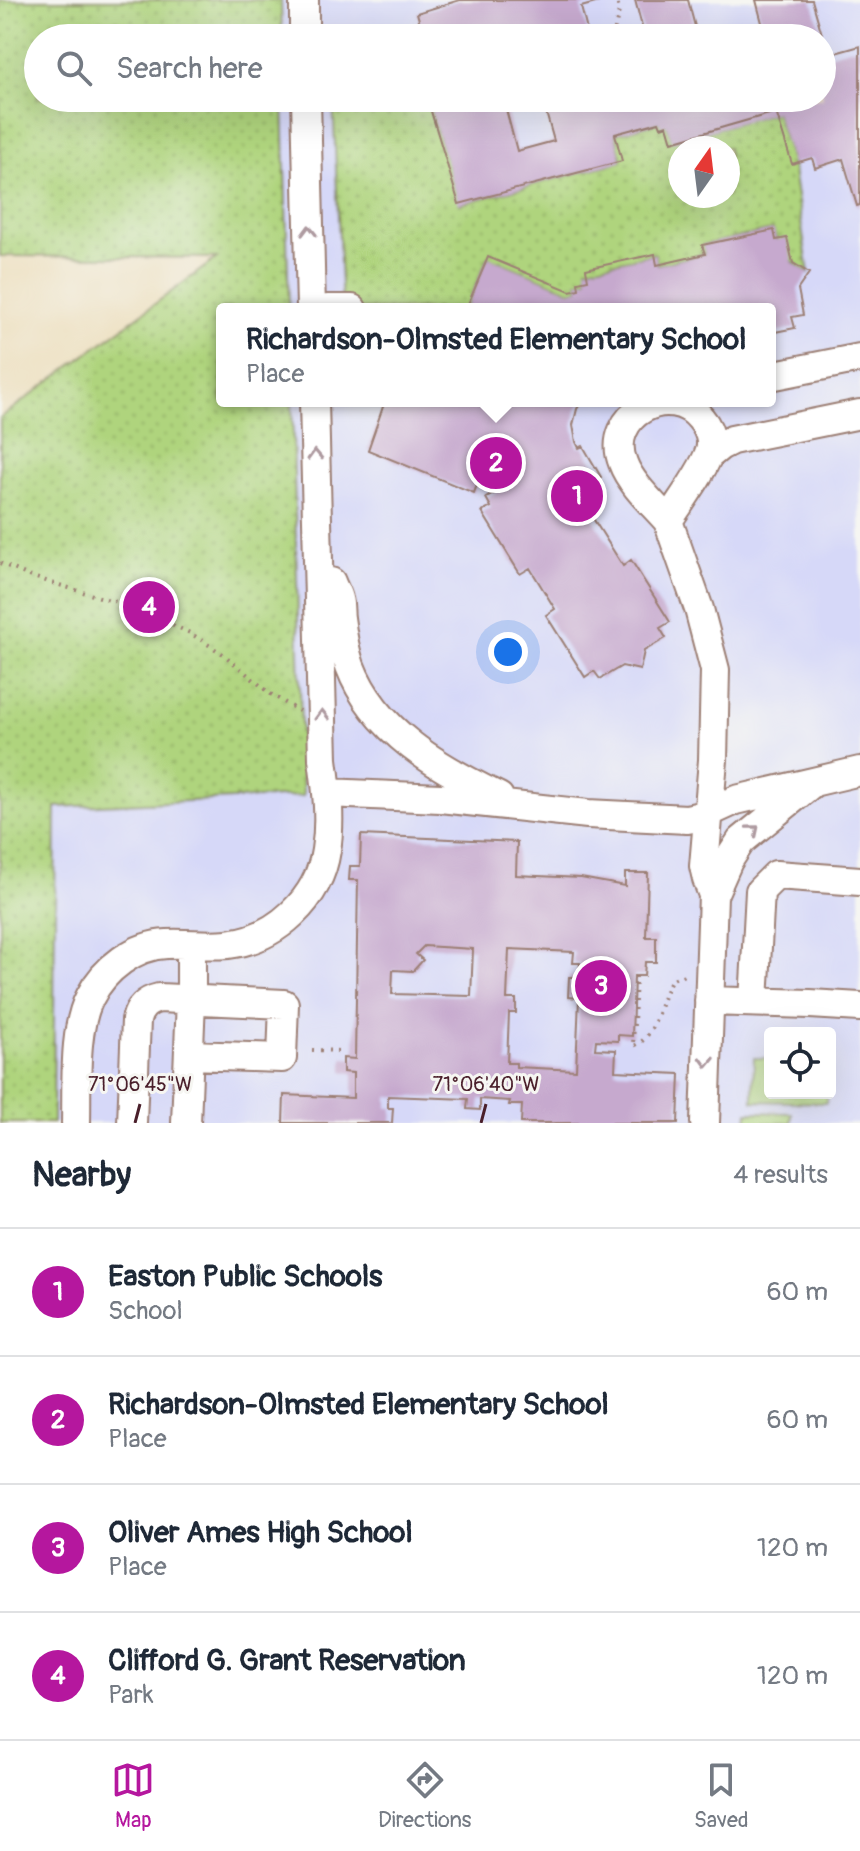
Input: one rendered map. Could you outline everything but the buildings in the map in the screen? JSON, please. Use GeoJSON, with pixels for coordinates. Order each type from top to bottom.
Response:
{"type":"FeatureCollection","features":[{"type":"Feature","properties":{"kind":"lane"},"geometry":{"type":"LineString","coordinates":[[304,0],[304,24]]}},
{"type":"Feature","properties":{"kind":"lane"},"geometry":{"type":"LineString","coordinates":[[306,112],[311,303]]}},
{"type":"Feature","properties":{"kind":"lane"},"geometry":{"type":"LineString","coordinates":[[776,375],[860,358]]}},
{"type":"Feature","properties":{"kind":"lane"},"geometry":{"type":"LineString","coordinates":[[76,1123],[81,1021],[98,983],[118,963],[146,948],[166,944],[228,944],[259,936],[274,928],[298,908],[316,881],[326,851],[327,793],[323,759],[314,407]]}},
{"type":"Feature","properties":{"kind":"lane"},"geometry":{"type":"LineString","coordinates":[[645,407],[627,422],[621,435],[619,449],[622,462],[629,475],[668,521],[699,609],[715,670],[714,746],[704,866],[713,895]]}},
{"type":"Feature","properties":{"kind":"lane"},"geometry":{"type":"LineString","coordinates":[[688,407],[707,427],[711,441],[709,455]]}},
{"type":"Feature","properties":{"kind":"lane"},"geometry":{"type":"LineString","coordinates":[[668,521],[709,455],[720,446],[732,440],[860,414]]}},
{"type":"Feature","properties":{"kind":"lane"},"geometry":{"type":"LineString","coordinates":[[319,550],[338,600],[350,666],[373,707],[402,737],[438,765],[518,806]]}},
{"type":"Feature","properties":{"kind":"lane"},"geometry":{"type":"LineString","coordinates":[[327,793],[440,798],[588,814],[687,819],[736,800],[860,771]]}},
{"type":"Feature","properties":{"kind":"lane"},"geometry":{"type":"LineString","coordinates":[[705,1123],[713,895],[741,841],[815,781]]}},
{"type":"Feature","properties":{"kind":"lane"},"geometry":{"type":"LineString","coordinates":[[754,1002],[760,891],[776,875],[860,881]]}},
{"type":"Feature","properties":{"kind":"lane"},"geometry":{"type":"LineString","coordinates":[[186,1123],[191,945]]}},
{"type":"Feature","properties":{"kind":"lane"},"geometry":{"type":"LineString","coordinates":[[132,1123],[136,1020],[146,1003],[159,998],[284,1004],[282,1058],[189,1055]]}},
{"type":"Feature","properties":{"kind":"lane"},"geometry":{"type":"LineString","coordinates":[[709,1001],[860,1007]]}},
{"type":"Feature","properties":{"kind":"path"},"geometry":{"type":"LineString","coordinates":[[616,24],[619,11],[617,0]]}},
{"type":"Feature","properties":{"kind":"path"},"geometry":{"type":"LineString","coordinates":[[0,563],[29,576],[133,607],[190,633],[223,654],[284,704],[304,713],[322,715]]}},
{"type":"Feature","properties":{"kind":"path"},"geometry":{"type":"LineString","coordinates":[[636,976],[633,1046],[648,1037],[672,979],[688,974]]}},
{"type":"Feature","properties":{"kind":"path"},"geometry":{"type":"LineString","coordinates":[[312,1050],[341,1051]]}},
{"type":"Feature","properties":{"kind":"shaded area"},"geometry":{"type":"Polygon","coordinates":[[[281,0],[860,0],[860,1123],[53,1123],[56,807],[303,796],[292,407],[776,407],[776,303],[289,303],[283,112],[836,112],[836,24],[282,24],[281,0]]]}},
{"type":"Feature","properties":{"kind":"green space"},"geometry":{"type":"Polygon","coordinates":[[[0,0],[281,0],[282,24],[24,24],[24,112],[283,112],[289,303],[216,303],[216,407],[292,407],[303,796],[56,807],[53,1123],[0,1123],[0,418],[217,258],[0,256],[0,0]]]}},
{"type":"Feature","properties":{"kind":"green space"},"geometry":{"type":"Polygon","coordinates":[[[334,112],[431,112],[460,204],[622,161],[615,134],[659,122],[667,125],[671,136],[668,136],[668,208],[740,208],[740,136],[691,136],[776,112],[792,164],[809,273],[786,255],[773,230],[703,245],[705,254],[657,265],[655,254],[587,268],[588,280],[578,282],[579,289],[570,291],[488,257],[469,303],[342,303],[334,112]]]}},
{"type":"Feature","properties":{"kind":"green space"},"geometry":{"type":"Polygon","coordinates":[[[754,1058],[764,1058],[764,1099],[826,1099],[826,1103],[753,1101],[754,1058]]]}},
{"type":"Feature","properties":{"kind":"green space"},"geometry":{"type":"Polygon","coordinates":[[[748,1112],[792,1113],[791,1123],[747,1123],[748,1112]]]}},
{"type":"Feature","properties":{"kind":"place","name":"Richardson-Olmsted Elementary School"},"geometry":{"type":"Point","coordinates":[496,463]}},
{"type":"Feature","properties":{"kind":"place","name":"Easton Public Schools"},"geometry":{"type":"Point","coordinates":[577,496]}},
{"type":"Feature","properties":{"kind":"place","name":"Clifford G. Grant Reservation"},"geometry":{"type":"Point","coordinates":[149,607]}},
{"type":"Feature","properties":{"kind":"place","name":"Oliver Ames High School"},"geometry":{"type":"Point","coordinates":[601,986]}}]}
